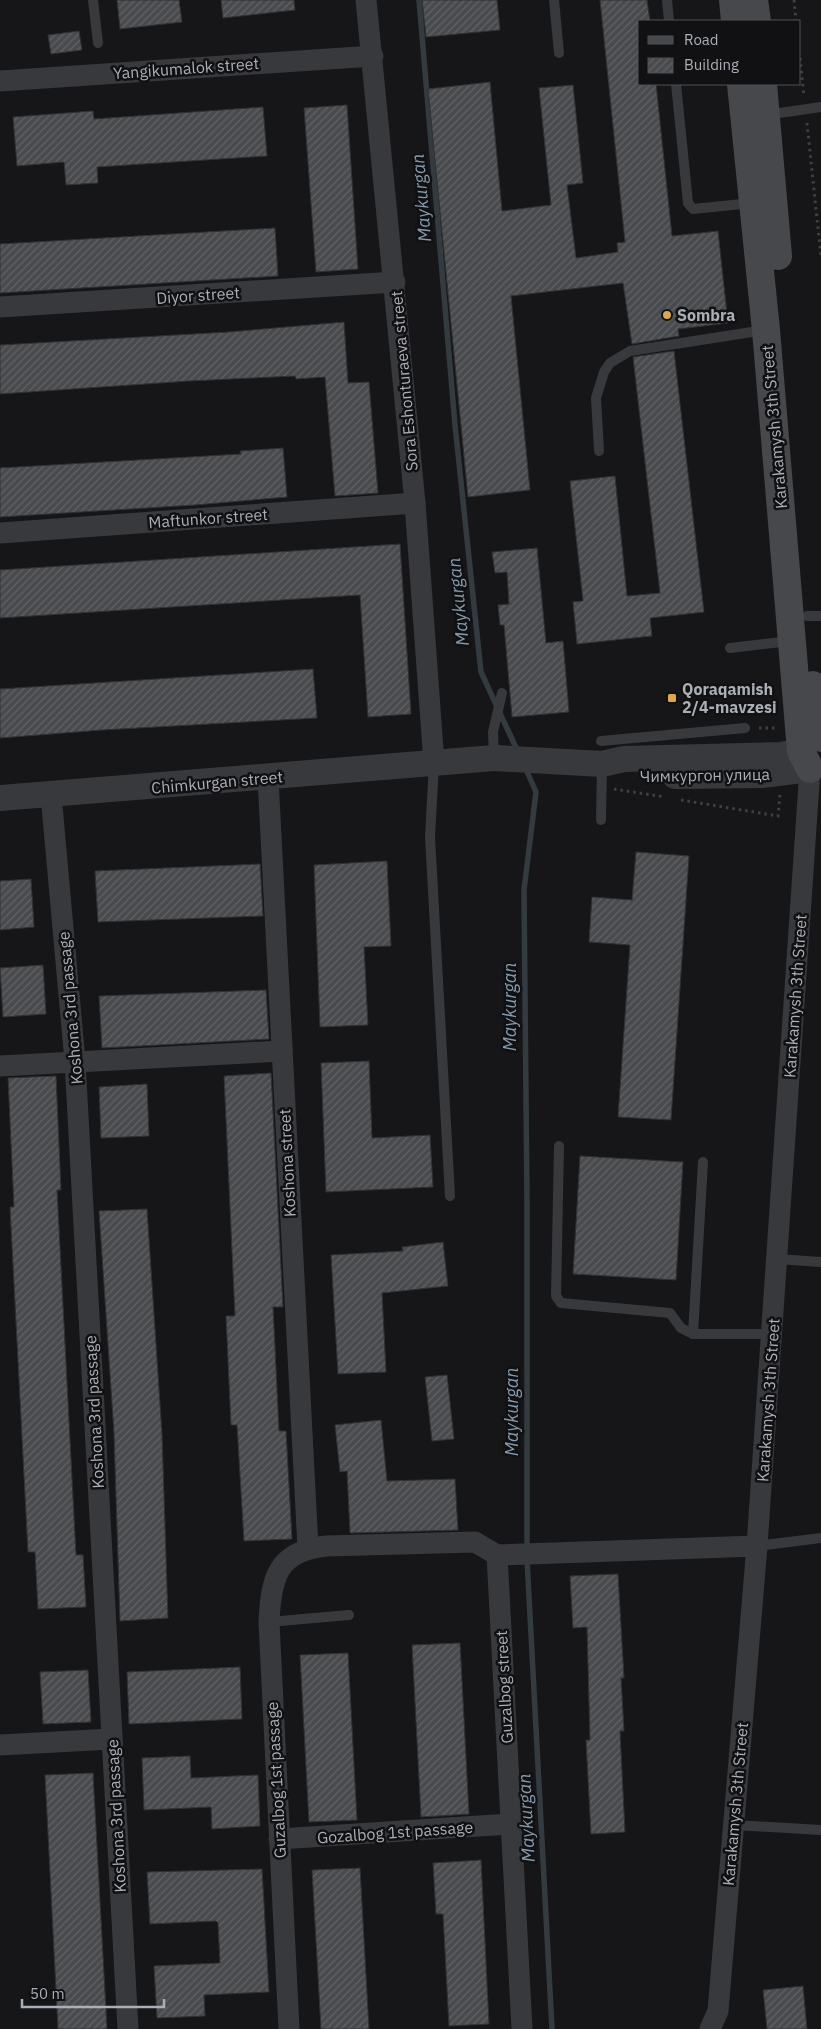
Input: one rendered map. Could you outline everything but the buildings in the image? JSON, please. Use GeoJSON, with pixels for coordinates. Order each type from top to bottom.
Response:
{"type":"FeatureCollection","features":[{"type":"Feature","properties":{"kind":"main road"},"geometry":{"type":"LineString","coordinates":[[733,0],[735,20]]}},
{"type":"Feature","properties":{"kind":"main road"},"geometry":{"type":"LineString","coordinates":[[754,0],[756,20]]}},
{"type":"Feature","properties":{"kind":"main road","name":"Karakamysh 3th Street"},"geometry":{"type":"LineString","coordinates":[[741,85],[755,117],[814,616],[814,698],[811,751]]}},
{"type":"Feature","properties":{"kind":"main road","name":"Karakamysh 3th Street"},"geometry":{"type":"LineString","coordinates":[[763,85],[755,117],[754,203],[791,640],[811,751]]}},
{"type":"Feature","properties":{"kind":"street","name":"Sora Eshonturaeva street"},"geometry":{"type":"LineString","coordinates":[[366,0],[395,282],[415,503],[434,763]]}},
{"type":"Feature","properties":{"kind":"street","name":"Yangikumalok street"},"geometry":{"type":"LineString","coordinates":[[0,81],[372,56]]}},
{"type":"Feature","properties":{"kind":"street","name":"Diyor street"},"geometry":{"type":"LineString","coordinates":[[0,307],[395,282]]}},
{"type":"Feature","properties":{"kind":"street","name":"Maftunkor street"},"geometry":{"type":"LineString","coordinates":[[0,533],[415,503]]}},
{"type":"Feature","properties":{"kind":"street","name":"Чимкургон улица"},"geometry":{"type":"LineString","coordinates":[[434,763],[514,759],[602,764],[624,759],[772,755],[811,751]]}},
{"type":"Feature","properties":{"kind":"street","name":"Karakamysh 3th Street"},"geometry":{"type":"LineString","coordinates":[[710,2029],[718,2010],[757,1546],[778,1259],[811,751]]}},
{"type":"Feature","properties":{"kind":"street","name":"Chimkurgan street"},"geometry":{"type":"LineString","coordinates":[[0,798],[268,778],[434,763]]}},
{"type":"Feature","properties":{"kind":"street","name":"Koshona street"},"geometry":{"type":"LineString","coordinates":[[268,778],[308,1548]]}},
{"type":"Feature","properties":{"kind":"street","name":"Koshona 3rd passage"},"geometry":{"type":"LineString","coordinates":[[51,795],[75,1061],[128,2029]]}},
{"type":"Feature","properties":{"kind":"street"},"geometry":{"type":"LineString","coordinates":[[0,1066],[282,1051]]}},
{"type":"Feature","properties":{"kind":"street"},"geometry":{"type":"LineString","coordinates":[[308,1548],[475,1542],[497,1555],[757,1546]]}},
{"type":"Feature","properties":{"kind":"street","name":"Guzalbog 1st passage"},"geometry":{"type":"LineString","coordinates":[[289,2029],[268,1622],[270,1596],[275,1578],[290,1556],[308,1548]]}},
{"type":"Feature","properties":{"kind":"street","name":"Guzalbog street"},"geometry":{"type":"LineString","coordinates":[[497,1555],[522,2029]]}},
{"type":"Feature","properties":{"kind":"street"},"geometry":{"type":"LineString","coordinates":[[0,1745],[111,1739]]}},
{"type":"Feature","properties":{"kind":"street","name":"Gozalbog 1st passage"},"geometry":{"type":"LineString","coordinates":[[279,1839],[510,1824]]}},
{"type":"Feature","properties":{"kind":"lane"},"geometry":{"type":"LineString","coordinates":[[93,0],[98,43]]}},
{"type":"Feature","properties":{"kind":"lane"},"geometry":{"type":"LineString","coordinates":[[554,0],[559,53]]}},
{"type":"Feature","properties":{"kind":"lane"},"geometry":{"type":"LineString","coordinates":[[667,0],[669,20]]}},
{"type":"Feature","properties":{"kind":"lane"},"geometry":{"type":"LineString","coordinates":[[676,85],[688,203],[693,209],[754,203]]}},
{"type":"Feature","properties":{"kind":"lane"},"geometry":{"type":"LineString","coordinates":[[755,117],[821,107]]}},
{"type":"Feature","properties":{"kind":"lane"},"geometry":{"type":"LineString","coordinates":[[599,451],[596,398],[604,372],[610,363],[630,351],[766,330]]}},
{"type":"Feature","properties":{"kind":"lane"},"geometry":{"type":"LineString","coordinates":[[730,648],[791,640]]}},
{"type":"Feature","properties":{"kind":"lane"},"geometry":{"type":"LineString","coordinates":[[502,693],[493,732],[514,759]]}},
{"type":"Feature","properties":{"kind":"lane"},"geometry":{"type":"LineString","coordinates":[[601,820],[602,764],[746,728]]}},
{"type":"Feature","properties":{"kind":"lane"},"geometry":{"type":"LineString","coordinates":[[434,763],[430,837],[450,1196]]}},
{"type":"Feature","properties":{"kind":"lane"},"geometry":{"type":"LineString","coordinates":[[559,1146],[556,1296],[562,1303],[670,1313],[680,1328],[693,1334],[772,1334]]}},
{"type":"Feature","properties":{"kind":"lane"},"geometry":{"type":"LineString","coordinates":[[693,1334],[702,1162]]}},
{"type":"Feature","properties":{"kind":"lane"},"geometry":{"type":"LineString","coordinates":[[778,1259],[821,1262]]}},
{"type":"Feature","properties":{"kind":"lane"},"geometry":{"type":"LineString","coordinates":[[757,1546],[821,1538]]}},
{"type":"Feature","properties":{"kind":"lane"},"geometry":{"type":"LineString","coordinates":[[268,1622],[349,1615]]}},
{"type":"Feature","properties":{"kind":"lane"},"geometry":{"type":"LineString","coordinates":[[734,1825],[821,1830]]}},
{"type":"Feature","properties":{"kind":"path"},"geometry":{"type":"LineString","coordinates":[[794,0],[796,20]]}},
{"type":"Feature","properties":{"kind":"path"},"geometry":{"type":"LineString","coordinates":[[801,68],[821,256]]}},
{"type":"Feature","properties":{"kind":"path"},"geometry":{"type":"LineString","coordinates":[[746,728],[780,728],[811,751]]}},
{"type":"Feature","properties":{"kind":"path"},"geometry":{"type":"LineString","coordinates":[[602,764],[670,798]]}},
{"type":"Feature","properties":{"kind":"path"},"geometry":{"type":"LineString","coordinates":[[680,800],[778,816],[780,785]]}},
{"type":"Feature","properties":{"kind":"waterway","name":"Maykurgan"},"geometry":{"type":"LineString","coordinates":[[419,0],[455,425],[481,672],[518,752]]}},
{"type":"Feature","properties":{"kind":"waterway","name":"Maykurgan"},"geometry":{"type":"LineString","coordinates":[[525,767],[536,792],[524,890],[527,1202],[527,1550]]}},
{"type":"Feature","properties":{"kind":"waterway","name":"Maykurgan"},"geometry":{"type":"LineString","coordinates":[[527,1559],[552,2029]]}},
{"type":"Feature","properties":{"kind":"place","name":"Sombra"},"geometry":{"type":"Point","coordinates":[667,315]}},
{"type":"Feature","properties":{"kind":"place","name":"Qoraqamish 2/4-mavzesi"},"geometry":{"type":"Point","coordinates":[672,698]}}]}
